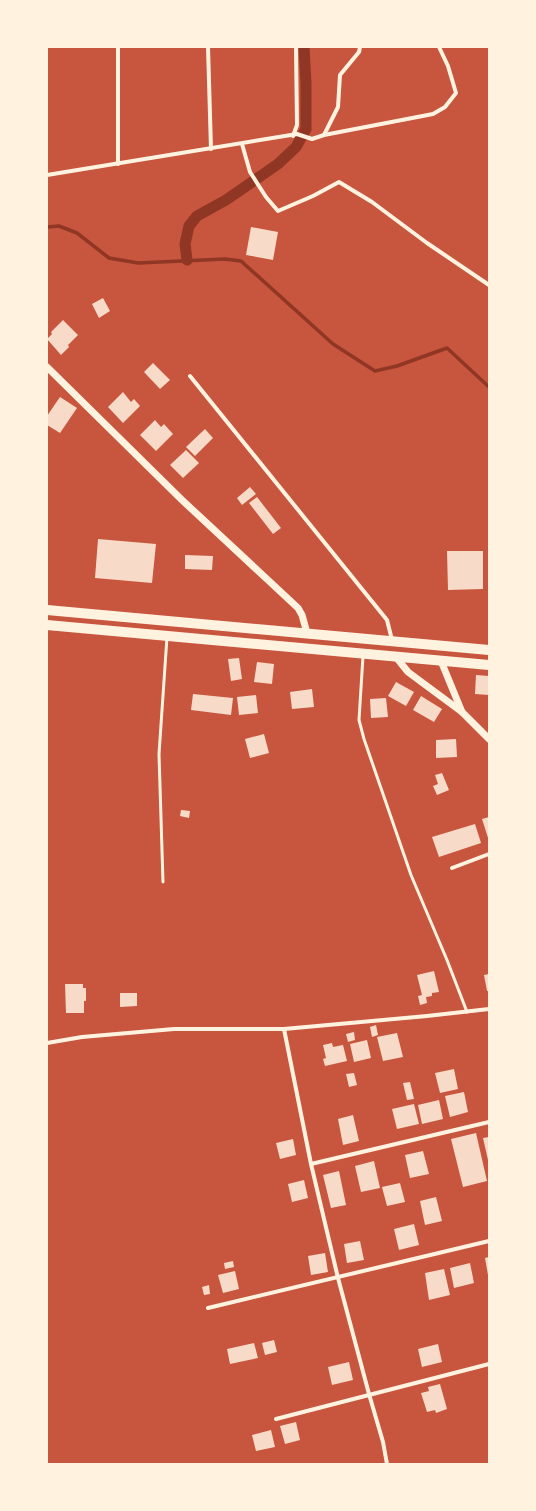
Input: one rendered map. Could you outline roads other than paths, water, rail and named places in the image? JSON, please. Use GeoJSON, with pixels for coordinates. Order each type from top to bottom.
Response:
{"type":"FeatureCollection","features":[{"type":"Feature","properties":{"kind":"main road"},"geometry":{"type":"LineString","coordinates":[[47,610],[392,640],[489,650]]}},
{"type":"Feature","properties":{"kind":"main road"},"geometry":{"type":"LineString","coordinates":[[47,625],[489,666]]}},
{"type":"Feature","properties":{"kind":"street"},"geometry":{"type":"LineString","coordinates":[[118,47],[118,164]]}},
{"type":"Feature","properties":{"kind":"street"},"geometry":{"type":"LineString","coordinates":[[208,47],[211,149]]}},
{"type":"Feature","properties":{"kind":"street"},"geometry":{"type":"LineString","coordinates":[[293,136],[297,125],[296,47]]}},
{"type":"Feature","properties":{"kind":"street"},"geometry":{"type":"LineString","coordinates":[[324,135],[338,107],[340,75],[359,52],[360,47]]}},
{"type":"Feature","properties":{"kind":"street"},"geometry":{"type":"LineString","coordinates":[[47,175],[293,136],[297,134],[312,139],[324,135],[433,114],[445,107],[456,93],[448,66],[439,47]]}},
{"type":"Feature","properties":{"kind":"street"},"geometry":{"type":"LineString","coordinates":[[242,144],[250,172],[266,197],[278,211],[313,196],[339,182],[372,202],[489,285]]}},
{"type":"Feature","properties":{"kind":"street"},"geometry":{"type":"LineString","coordinates":[[47,367],[182,500],[298,608],[302,615],[307,633]]}},
{"type":"Feature","properties":{"kind":"street"},"geometry":{"type":"LineString","coordinates":[[190,376],[387,620],[392,640]]}},
{"type":"Feature","properties":{"kind":"street"},"geometry":{"type":"LineString","coordinates":[[396,657],[408,672],[462,712],[489,739]]}},
{"type":"Feature","properties":{"kind":"street"},"geometry":{"type":"LineString","coordinates":[[441,661],[462,712]]}},
{"type":"Feature","properties":{"kind":"street"},"geometry":{"type":"LineString","coordinates":[[452,868],[489,854]]}},
{"type":"Feature","properties":{"kind":"street"},"geometry":{"type":"LineString","coordinates":[[47,1044],[82,1037],[174,1029],[284,1029],[489,1009]]}},
{"type":"Feature","properties":{"kind":"street"},"geometry":{"type":"LineString","coordinates":[[284,1029],[311,1164],[338,1278],[383,1442],[387,1464]]}},
{"type":"Feature","properties":{"kind":"street"},"geometry":{"type":"LineString","coordinates":[[311,1164],[489,1122]]}},
{"type":"Feature","properties":{"kind":"street"},"geometry":{"type":"LineString","coordinates":[[208,1308],[489,1241]]}},
{"type":"Feature","properties":{"kind":"street"},"geometry":{"type":"LineString","coordinates":[[276,1419],[489,1364]]}},
{"type":"Feature","properties":{"kind":"lane"},"geometry":{"type":"LineString","coordinates":[[163,882],[159,754],[167,635]]}},
{"type":"Feature","properties":{"kind":"lane"},"geometry":{"type":"LineString","coordinates":[[363,654],[359,720],[364,739],[411,875],[467,1012]]}},
{"type":"Feature","properties":{"kind":"waterway"},"geometry":{"type":"LineString","coordinates":[[187,260],[185,244],[189,226],[197,216],[226,200],[278,164],[296,147],[306,129],[304,47]]}},
{"type":"Feature","properties":{"kind":"waterway"},"geometry":{"type":"LineString","coordinates":[[47,227],[59,226],[77,233],[109,258],[138,263],[225,259],[241,261],[333,344],[375,371],[397,366],[447,348],[489,387]]}}]}
